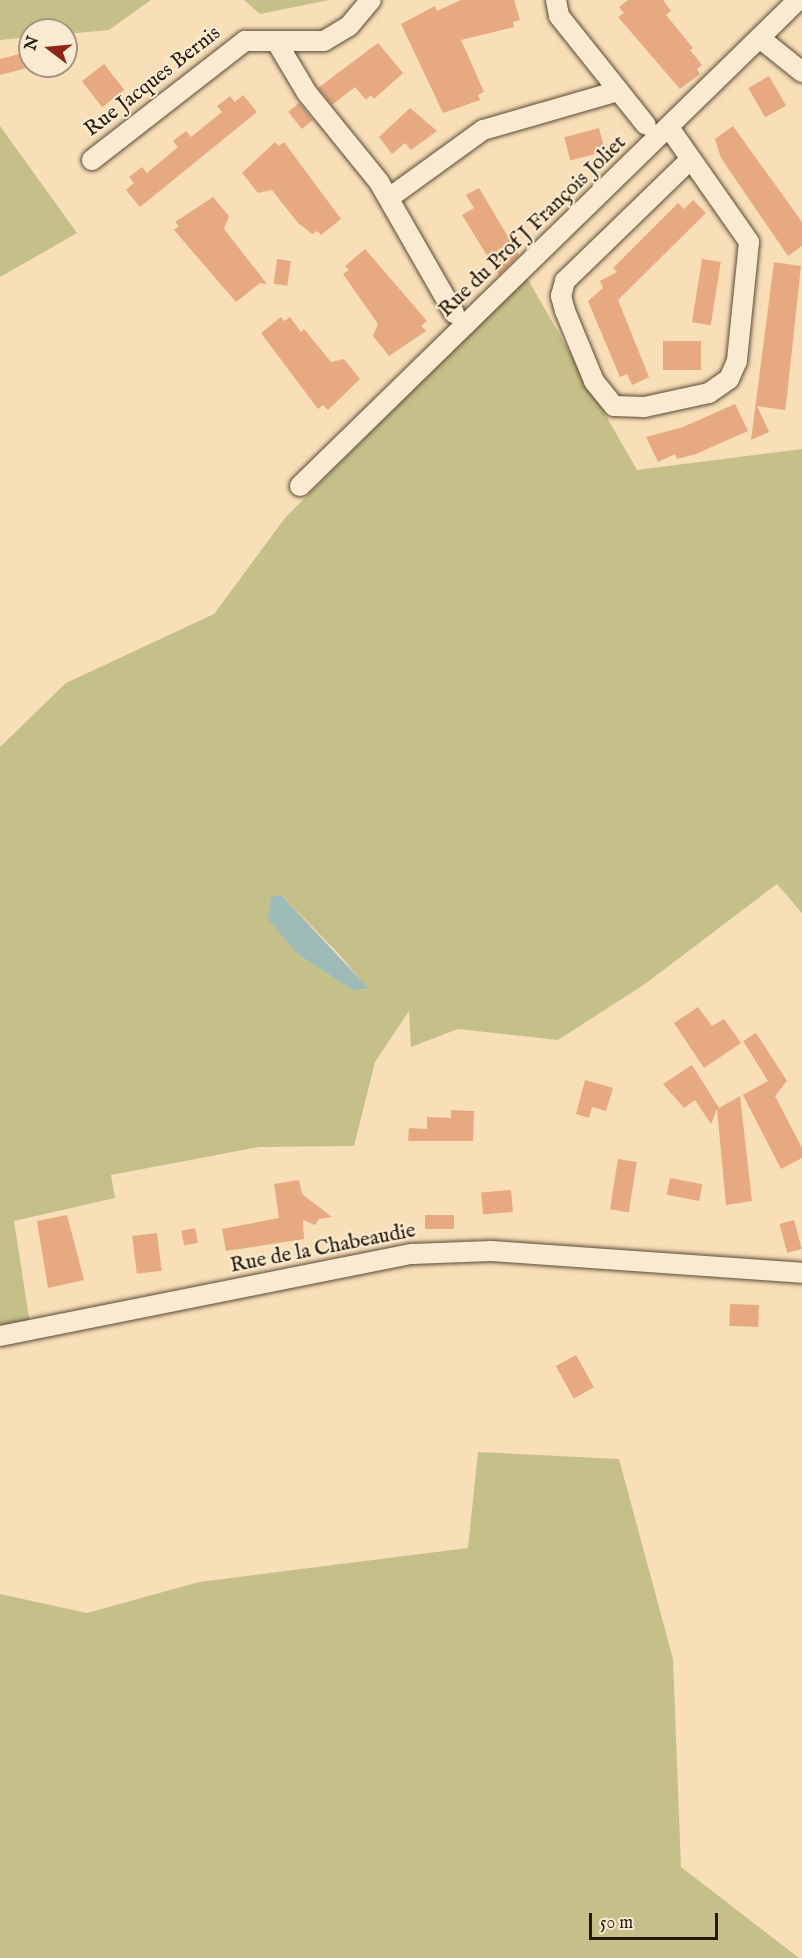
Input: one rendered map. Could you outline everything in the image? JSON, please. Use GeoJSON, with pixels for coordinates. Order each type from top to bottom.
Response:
{"type":"FeatureCollection","features":[{"type":"Feature","properties":{"kind":"street","name":"Rue Jacques Bernis"},"geometry":{"type":"LineString","coordinates":[[92,160],[245,41],[324,41],[349,26],[371,0]]}},
{"type":"Feature","properties":{"kind":"street"},"geometry":{"type":"LineString","coordinates":[[556,0],[559,16],[646,125]]}},
{"type":"Feature","properties":{"kind":"street","name":"Rue du Prof J François Joliet"},"geometry":{"type":"LineString","coordinates":[[300,486],[670,129],[798,0]]}},
{"type":"Feature","properties":{"kind":"street"},"geometry":{"type":"LineString","coordinates":[[761,39],[802,72]]}},
{"type":"Feature","properties":{"kind":"street"},"geometry":{"type":"LineString","coordinates":[[276,42],[308,93],[389,198],[454,313]]}},
{"type":"Feature","properties":{"kind":"street"},"geometry":{"type":"LineString","coordinates":[[389,198],[483,130],[618,91]]}},
{"type":"Feature","properties":{"kind":"street"},"geometry":{"type":"LineString","coordinates":[[670,129],[749,242],[737,361],[729,379],[709,393],[644,407],[614,406],[594,381],[565,311],[561,296],[565,281],[690,160]]}},
{"type":"Feature","properties":{"kind":"street","name":"Rue de la Chabeaudie"},"geometry":{"type":"LineString","coordinates":[[0,1336],[412,1254],[491,1251],[802,1273]]}},
{"type":"Feature","properties":{"kind":"shaded area"},"geometry":{"type":"Polygon","coordinates":[[[0,0],[151,0],[109,30],[78,33],[78,18],[18,18],[18,38],[0,40],[0,0]]]}},
{"type":"Feature","properties":{"kind":"shaded area"},"geometry":{"type":"Polygon","coordinates":[[[244,0],[329,0],[260,14],[244,0]]]}},
{"type":"Feature","properties":{"kind":"shaded area"},"geometry":{"type":"Polygon","coordinates":[[[0,126],[77,233],[0,277],[0,126]]]}},
{"type":"Feature","properties":{"kind":"shaded area"},"geometry":{"type":"Polygon","coordinates":[[[526,276],[637,470],[802,449],[802,913],[777,884],[645,984],[558,1040],[458,1029],[411,1047],[409,1011],[375,1062],[354,1146],[259,1147],[111,1175],[115,1198],[14,1221],[31,1330],[0,1336],[0,747],[66,683],[214,614],[285,518],[526,276]],[[282,896],[296,953],[352,990],[368,989],[338,953],[282,896]]]}},
{"type":"Feature","properties":{"kind":"shaded area"},"geometry":{"type":"Polygon","coordinates":[[[478,1452],[619,1459],[673,1659],[681,1867],[799,1958],[0,1958],[0,1594],[87,1613],[199,1582],[468,1548],[478,1452]]]}},
{"type":"Feature","properties":{"kind":"water"},"geometry":{"type":"Polygon","coordinates":[[[271,896],[282,896],[369,989],[352,990],[296,953],[268,919],[271,896]]]}},
{"type":"Feature","properties":{"kind":"building"},"geometry":{"type":"Polygon","coordinates":[[[461,0],[514,0],[520,20],[513,22],[514,27],[461,40],[484,92],[478,95],[480,100],[443,113],[401,24],[435,6],[437,11],[461,0]]]}},
{"type":"Feature","properties":{"kind":"building"},"geometry":{"type":"Polygon","coordinates":[[[628,0],[663,0],[671,11],[666,15],[693,48],[690,50],[702,65],[697,69],[700,74],[680,89],[618,17],[624,13],[619,7],[628,0]]]}},
{"type":"Feature","properties":{"kind":"building"},"geometry":{"type":"Polygon","coordinates":[[[378,43],[403,73],[374,99],[371,95],[366,100],[355,87],[332,105],[318,88],[378,43]]]}},
{"type":"Feature","properties":{"kind":"building"},"geometry":{"type":"Polygon","coordinates":[[[18,54],[18,70],[0,75],[0,59],[18,54]]]}},
{"type":"Feature","properties":{"kind":"building"},"geometry":{"type":"Polygon","coordinates":[[[104,64],[124,90],[102,107],[82,81],[104,64]]]}},
{"type":"Feature","properties":{"kind":"building"},"geometry":{"type":"Polygon","coordinates":[[[769,76],[786,105],[765,117],[748,88],[769,76]]]}},
{"type":"Feature","properties":{"kind":"building"},"geometry":{"type":"Polygon","coordinates":[[[243,95],[257,112],[140,207],[126,190],[134,183],[129,177],[142,167],[147,173],[178,147],[173,141],[186,131],[191,137],[222,112],[217,106],[230,96],[235,102],[243,95]]]}},
{"type":"Feature","properties":{"kind":"building"},"geometry":{"type":"Polygon","coordinates":[[[299,103],[313,120],[302,129],[288,112],[299,103]]]}},
{"type":"Feature","properties":{"kind":"building"},"geometry":{"type":"Polygon","coordinates":[[[410,108],[437,131],[411,150],[405,143],[392,154],[379,137],[410,108]]]}},
{"type":"Feature","properties":{"kind":"building"},"geometry":{"type":"Polygon","coordinates":[[[733,126],[802,222],[802,246],[788,256],[721,158],[715,139],[733,126]]]}},
{"type":"Feature","properties":{"kind":"building"},"geometry":{"type":"Polygon","coordinates":[[[599,128],[605,151],[570,160],[564,137],[599,128]]]}},
{"type":"Feature","properties":{"kind":"building"},"geometry":{"type":"Polygon","coordinates":[[[275,142],[279,146],[284,142],[341,219],[321,235],[317,231],[312,234],[298,223],[272,190],[258,193],[242,173],[275,142]]]}},
{"type":"Feature","properties":{"kind":"building"},"geometry":{"type":"Polygon","coordinates":[[[479,188],[519,255],[499,275],[462,215],[474,208],[466,195],[479,188]]]}},
{"type":"Feature","properties":{"kind":"building"},"geometry":{"type":"Polygon","coordinates":[[[213,197],[229,216],[224,229],[267,284],[260,283],[236,302],[174,230],[179,226],[175,222],[213,197]]]}},
{"type":"Feature","properties":{"kind":"building"},"geometry":{"type":"Polygon","coordinates":[[[693,200],[706,213],[618,300],[649,377],[632,385],[627,374],[620,377],[588,301],[603,288],[600,281],[617,272],[613,268],[678,203],[684,209],[693,200]]]}},
{"type":"Feature","properties":{"kind":"building"},"geometry":{"type":"Polygon","coordinates":[[[365,249],[427,321],[421,326],[426,331],[389,356],[373,336],[378,324],[343,274],[349,270],[345,266],[365,249]]]}},
{"type":"Feature","properties":{"kind":"building"},"geometry":{"type":"Polygon","coordinates":[[[277,259],[291,261],[287,286],[274,284],[277,259]]]}},
{"type":"Feature","properties":{"kind":"building"},"geometry":{"type":"Polygon","coordinates":[[[702,259],[721,262],[711,325],[692,322],[702,259]]]}},
{"type":"Feature","properties":{"kind":"building"},"geometry":{"type":"Polygon","coordinates":[[[774,262],[801,266],[787,396],[785,410],[757,406],[769,432],[751,440],[774,262]]]}},
{"type":"Feature","properties":{"kind":"building"},"geometry":{"type":"Polygon","coordinates":[[[281,317],[284,321],[290,317],[301,332],[304,329],[331,362],[344,359],[360,379],[328,410],[323,405],[318,409],[261,333],[281,317]]]}},
{"type":"Feature","properties":{"kind":"building"},"geometry":{"type":"Polygon","coordinates":[[[663,341],[701,341],[701,370],[663,370],[663,341]]]}},
{"type":"Feature","properties":{"kind":"building"},"geometry":{"type":"Polygon","coordinates":[[[735,404],[748,431],[696,454],[677,459],[675,454],[658,462],[646,437],[683,427],[735,404]]]}},
{"type":"Feature","properties":{"kind":"building"},"geometry":{"type":"Polygon","coordinates":[[[698,1007],[712,1026],[724,1019],[741,1043],[704,1068],[674,1023],[698,1007]]]}},
{"type":"Feature","properties":{"kind":"building"},"geometry":{"type":"Polygon","coordinates":[[[756,1033],[787,1081],[775,1096],[802,1148],[802,1158],[781,1169],[743,1095],[768,1081],[743,1041],[756,1033]]]}},
{"type":"Feature","properties":{"kind":"building"},"geometry":{"type":"Polygon","coordinates":[[[692,1065],[719,1108],[740,1096],[752,1201],[726,1205],[717,1109],[711,1124],[695,1100],[684,1108],[663,1084],[692,1065]]]}},
{"type":"Feature","properties":{"kind":"building"},"geometry":{"type":"Polygon","coordinates":[[[585,1080],[613,1088],[606,1111],[592,1107],[589,1118],[576,1114],[585,1080]]]}},
{"type":"Feature","properties":{"kind":"building"},"geometry":{"type":"Polygon","coordinates":[[[451,1110],[474,1111],[473,1141],[408,1141],[409,1128],[427,1129],[427,1117],[451,1118],[451,1110]]]}},
{"type":"Feature","properties":{"kind":"building"},"geometry":{"type":"Polygon","coordinates":[[[618,1159],[637,1162],[629,1212],[610,1209],[618,1159]]]}},
{"type":"Feature","properties":{"kind":"building"},"geometry":{"type":"Polygon","coordinates":[[[670,1178],[702,1184],[699,1201],[667,1195],[670,1178]]]}},
{"type":"Feature","properties":{"kind":"building"},"geometry":{"type":"Polygon","coordinates":[[[299,1180],[302,1194],[332,1217],[319,1219],[315,1225],[303,1220],[304,1239],[226,1251],[222,1229],[279,1218],[274,1184],[299,1180]]]}},
{"type":"Feature","properties":{"kind":"building"},"geometry":{"type":"Polygon","coordinates":[[[511,1190],[513,1212],[483,1215],[481,1193],[511,1190]]]}},
{"type":"Feature","properties":{"kind":"building"},"geometry":{"type":"Polygon","coordinates":[[[67,1215],[84,1280],[48,1288],[37,1221],[67,1215]]]}},
{"type":"Feature","properties":{"kind":"building"},"geometry":{"type":"Polygon","coordinates":[[[425,1215],[454,1215],[454,1229],[425,1229],[425,1215]]]}},
{"type":"Feature","properties":{"kind":"building"},"geometry":{"type":"Polygon","coordinates":[[[794,1220],[802,1249],[787,1253],[780,1224],[794,1220]]]}},
{"type":"Feature","properties":{"kind":"building"},"geometry":{"type":"Polygon","coordinates":[[[195,1228],[198,1243],[184,1245],[181,1231],[195,1228]]]}},
{"type":"Feature","properties":{"kind":"building"},"geometry":{"type":"Polygon","coordinates":[[[157,1233],[162,1271],[137,1274],[132,1236],[157,1233]]]}},
{"type":"Feature","properties":{"kind":"building"},"geometry":{"type":"Polygon","coordinates":[[[730,1304],[759,1305],[758,1327],[729,1326],[730,1304]]]}},
{"type":"Feature","properties":{"kind":"building"},"geometry":{"type":"Polygon","coordinates":[[[576,1355],[594,1387],[574,1399],[556,1366],[576,1355]]]}}]}
